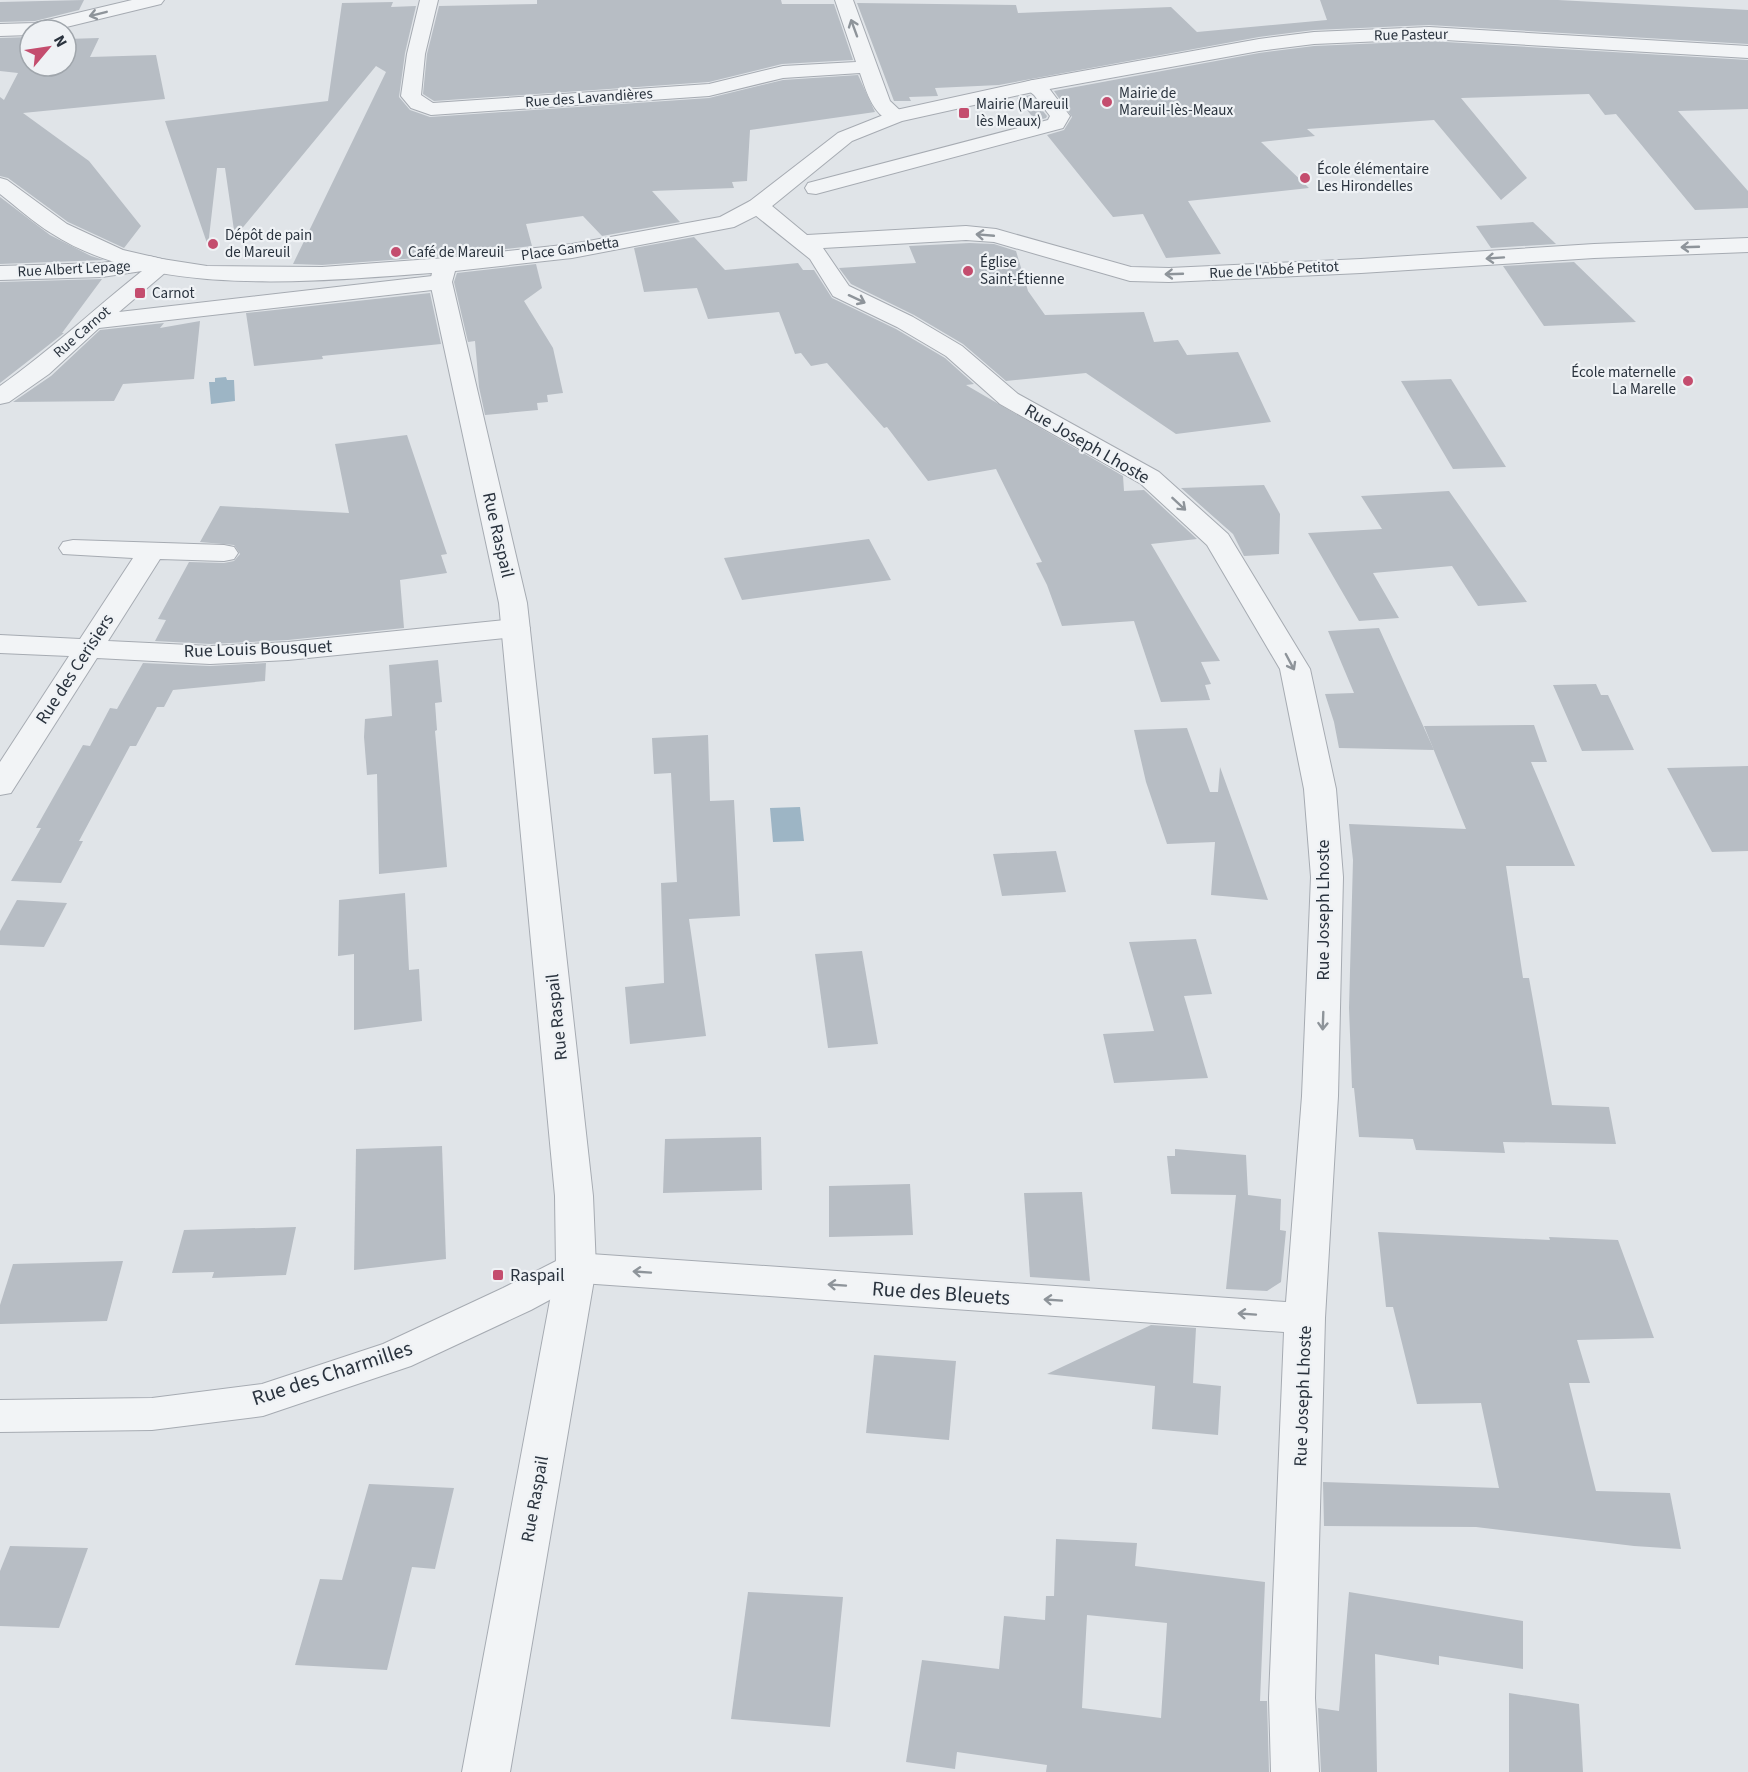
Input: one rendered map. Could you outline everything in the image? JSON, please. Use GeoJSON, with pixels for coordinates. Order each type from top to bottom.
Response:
{"type":"FeatureCollection","features":[{"type":"Feature","properties":{"kind":"street"},"geometry":{"type":"LineString","coordinates":[[0,30],[35,29],[155,0]]}},
{"type":"Feature","properties":{"kind":"street","name":"Rue des Lavandières"},"geometry":{"type":"LineString","coordinates":[[429,0],[416,54],[411,96],[418,104],[431,109],[709,90],[783,72],[868,67]]}},
{"type":"Feature","properties":{"kind":"street"},"geometry":{"type":"LineString","coordinates":[[844,0],[881,104],[896,116]]}},
{"type":"Feature","properties":{"kind":"street","name":"Rue Pasteur"},"geometry":{"type":"LineString","coordinates":[[896,116],[1033,86],[1259,45],[1314,38],[1429,33],[1748,52]]}},
{"type":"Feature","properties":{"kind":"street"},"geometry":{"type":"LineString","coordinates":[[816,188],[1056,124],[1060,116],[1041,91],[1033,86]]}},
{"type":"Feature","properties":{"kind":"street","name":"Place Gambetta"},"geometry":{"type":"LineString","coordinates":[[92,322],[443,273],[726,222],[758,206],[845,137],[896,116]]}},
{"type":"Feature","properties":{"kind":"street"},"geometry":{"type":"LineString","coordinates":[[0,184],[59,229],[91,245],[155,265]]}},
{"type":"Feature","properties":{"kind":"street","name":"Rue Joseph Lhoste"},"geometry":{"type":"LineString","coordinates":[[758,206],[818,255],[841,291],[905,322],[954,351],[1009,399],[1150,478],[1218,540],[1295,669],[1320,789],[1327,878],[1320,1096],[1305,1318],[1292,1698],[1295,1772]]}},
{"type":"Feature","properties":{"kind":"street","name":"Rue de l'Abbé Petitot"},"geometry":{"type":"LineString","coordinates":[[804,242],[966,233],[996,236],[1130,274],[1169,275],[1361,266],[1594,251],[1748,245]]}},
{"type":"Feature","properties":{"kind":"street","name":"Place Gambetta"},"geometry":{"type":"LineString","coordinates":[[155,265],[207,273],[253,275],[443,273]]}},
{"type":"Feature","properties":{"kind":"street","name":"Rue Albert Lepage"},"geometry":{"type":"LineString","coordinates":[[0,273],[102,270],[155,265]]}},
{"type":"Feature","properties":{"kind":"street","name":"Rue Carnot"},"geometry":{"type":"LineString","coordinates":[[0,397],[40,369],[155,265]]}},
{"type":"Feature","properties":{"kind":"street","name":"Rue Raspail"},"geometry":{"type":"LineString","coordinates":[[443,273],[513,603],[574,1196],[576,1268],[486,1772]]}},
{"type":"Feature","properties":{"kind":"street"},"geometry":{"type":"LineString","coordinates":[[73,548],[224,554]]}},
{"type":"Feature","properties":{"kind":"street","name":"Rue des Cerisiers"},"geometry":{"type":"LineString","coordinates":[[0,786],[151,551]]}},
{"type":"Feature","properties":{"kind":"street","name":"Rue Louis Bousquet"},"geometry":{"type":"LineString","coordinates":[[0,644],[210,655],[288,651],[516,628]]}},
{"type":"Feature","properties":{"kind":"street","name":"Rue des Bleuets"},"geometry":{"type":"LineString","coordinates":[[576,1268],[1305,1318]]}},
{"type":"Feature","properties":{"kind":"street","name":"Rue des Charmilles"},"geometry":{"type":"LineString","coordinates":[[0,1416],[152,1414],[263,1400],[397,1355],[517,1299],[576,1268]]}},
{"type":"Feature","properties":{"kind":"water"},"geometry":{"type":"Polygon","coordinates":[[[226,377],[227,380],[234,380],[235,401],[211,404],[209,382],[215,382],[215,378],[226,377]]]}},
{"type":"Feature","properties":{"kind":"water"},"geometry":{"type":"Polygon","coordinates":[[[800,807],[804,841],[773,842],[770,808],[800,807]]]}},
{"type":"Feature","properties":{"kind":"building"},"geometry":{"type":"Polygon","coordinates":[[[84,0],[79,10],[47,18],[18,18],[18,21],[0,22],[0,2],[84,0]]]}},
{"type":"Feature","properties":{"kind":"building"},"geometry":{"type":"Polygon","coordinates":[[[537,0],[781,0],[782,4],[834,4],[853,60],[782,64],[709,82],[434,101],[423,94],[427,54],[439,6],[537,4],[537,0]]]}},
{"type":"Feature","properties":{"kind":"building"},"geometry":{"type":"Polygon","coordinates":[[[1320,0],[1558,0],[1748,10],[1748,44],[1429,25],[1314,30],[1259,37],[999,85],[935,88],[938,96],[909,97],[911,101],[894,101],[857,3],[1016,5],[1018,13],[1171,7],[1197,32],[1327,20],[1320,0]]]}},
{"type":"Feature","properties":{"kind":"building"},"geometry":{"type":"Polygon","coordinates":[[[393,2],[391,7],[416,6],[405,53],[399,97],[410,110],[430,117],[709,98],[783,80],[858,75],[875,112],[750,130],[747,181],[732,182],[734,188],[652,191],[680,222],[602,236],[583,216],[526,224],[532,246],[445,256],[322,265],[293,264],[386,72],[376,66],[235,237],[225,168],[217,168],[208,246],[165,121],[328,101],[342,3],[393,2]]]}},
{"type":"Feature","properties":{"kind":"building"},"geometry":{"type":"Polygon","coordinates":[[[18,37],[18,73],[0,71],[0,38],[18,37]]]}},
{"type":"Feature","properties":{"kind":"building"},"geometry":{"type":"Polygon","coordinates":[[[99,38],[90,57],[156,55],[165,99],[23,113],[89,161],[141,226],[124,248],[68,222],[8,178],[0,176],[0,97],[4,100],[18,73],[18,78],[78,78],[78,39],[99,38]]]}},
{"type":"Feature","properties":{"kind":"building"},"geometry":{"type":"Polygon","coordinates":[[[1429,41],[1748,60],[1748,109],[1678,111],[1748,191],[1748,208],[1695,210],[1616,114],[1605,115],[1589,94],[1461,98],[1527,178],[1501,200],[1434,120],[1307,129],[1315,136],[1261,142],[1309,188],[1188,201],[1221,254],[1166,258],[1143,214],[1113,217],[1047,135],[1064,130],[1072,117],[1054,91],[1259,53],[1314,46],[1429,41]]]}},
{"type":"Feature","properties":{"kind":"building"},"geometry":{"type":"Polygon","coordinates":[[[1030,95],[1047,116],[1046,118],[1036,121],[1017,98],[1030,95]]]}},
{"type":"Feature","properties":{"kind":"building"},"geometry":{"type":"Polygon","coordinates":[[[0,197],[50,235],[91,256],[104,260],[0,264],[0,197]]]}},
{"type":"Feature","properties":{"kind":"building"},"geometry":{"type":"Polygon","coordinates":[[[1533,222],[1556,244],[1491,248],[1476,226],[1533,222]]]}},
{"type":"Feature","properties":{"kind":"building"},"geometry":{"type":"Polygon","coordinates":[[[694,237],[725,270],[798,263],[803,270],[814,270],[832,298],[896,329],[945,358],[974,384],[966,385],[1123,476],[1124,491],[1144,490],[1197,539],[1151,544],[1220,661],[1201,662],[1211,684],[1205,685],[1210,700],[1161,702],[1134,621],[1062,626],[1036,563],[1042,562],[996,469],[928,481],[887,427],[884,428],[827,363],[811,366],[801,353],[795,354],[779,312],[708,319],[697,288],[644,292],[634,248],[694,237]]]}},
{"type":"Feature","properties":{"kind":"building"},"geometry":{"type":"Polygon","coordinates":[[[994,244],[1016,251],[1028,291],[1045,315],[1144,312],[1154,342],[1178,340],[1187,355],[1238,352],[1271,422],[1176,434],[1086,373],[1006,381],[963,344],[914,315],[851,284],[839,268],[916,263],[909,246],[994,244]]]}},
{"type":"Feature","properties":{"kind":"building"},"geometry":{"type":"Polygon","coordinates":[[[1574,262],[1636,322],[1544,326],[1503,266],[1574,262]]]}},
{"type":"Feature","properties":{"kind":"building"},"geometry":{"type":"Polygon","coordinates":[[[536,264],[542,288],[524,301],[553,348],[563,393],[547,395],[548,402],[537,403],[538,410],[485,415],[479,387],[475,341],[468,342],[454,282],[457,273],[536,264]]]}},
{"type":"Feature","properties":{"kind":"building"},"geometry":{"type":"Polygon","coordinates":[[[102,279],[62,333],[64,333],[0,383],[0,282],[102,279]]]}},
{"type":"Feature","properties":{"kind":"building"},"geometry":{"type":"Polygon","coordinates":[[[430,293],[441,344],[322,356],[323,359],[254,366],[246,313],[430,293]]]}},
{"type":"Feature","properties":{"kind":"building"},"geometry":{"type":"Polygon","coordinates":[[[200,321],[194,379],[123,384],[114,401],[13,402],[51,376],[100,330],[164,323],[160,328],[200,321]]]}},
{"type":"Feature","properties":{"kind":"building"},"geometry":{"type":"Polygon","coordinates":[[[1451,379],[1506,467],[1453,469],[1401,381],[1451,379]]]}},
{"type":"Feature","properties":{"kind":"building"},"geometry":{"type":"Polygon","coordinates":[[[407,435],[447,554],[441,555],[447,573],[400,580],[404,628],[288,640],[210,644],[155,641],[166,620],[158,619],[189,562],[224,563],[234,561],[240,554],[234,545],[200,542],[220,506],[349,513],[335,444],[407,435]]]}},
{"type":"Feature","properties":{"kind":"building"},"geometry":{"type":"Polygon","coordinates":[[[1264,485],[1280,514],[1279,554],[1244,556],[1233,534],[1181,488],[1264,485]]]}},
{"type":"Feature","properties":{"kind":"building"},"geometry":{"type":"Polygon","coordinates":[[[1449,491],[1527,602],[1478,606],[1452,566],[1373,573],[1399,618],[1359,621],[1308,533],[1382,529],[1361,496],[1449,491]]]}},
{"type":"Feature","properties":{"kind":"building"},"geometry":{"type":"Polygon","coordinates":[[[869,539],[891,580],[742,600],[724,558],[869,539]]]}},
{"type":"Feature","properties":{"kind":"building"},"geometry":{"type":"Polygon","coordinates":[[[1379,628],[1434,750],[1339,748],[1325,694],[1354,693],[1328,631],[1379,628]]]}},
{"type":"Feature","properties":{"kind":"building"},"geometry":{"type":"Polygon","coordinates":[[[438,660],[442,702],[435,703],[437,730],[435,731],[447,867],[379,874],[377,774],[367,775],[365,719],[392,716],[389,665],[438,660]]]}},
{"type":"Feature","properties":{"kind":"building"},"geometry":{"type":"Polygon","coordinates":[[[143,663],[210,666],[266,663],[265,681],[173,690],[164,707],[157,707],[136,746],[130,746],[79,841],[83,841],[61,883],[11,881],[41,828],[36,828],[83,745],[90,746],[110,708],[117,709],[143,663]]]}},
{"type":"Feature","properties":{"kind":"building"},"geometry":{"type":"Polygon","coordinates":[[[1596,684],[1601,695],[1608,695],[1634,750],[1582,751],[1553,685],[1596,684]]]}},
{"type":"Feature","properties":{"kind":"building"},"geometry":{"type":"Polygon","coordinates":[[[1534,725],[1547,762],[1531,762],[1575,866],[1506,866],[1523,978],[1529,978],[1552,1105],[1609,1107],[1616,1144],[1503,1142],[1505,1153],[1416,1150],[1413,1139],[1359,1137],[1354,1088],[1352,1088],[1349,1008],[1353,860],[1349,824],[1466,829],[1424,726],[1534,725]]]}},
{"type":"Feature","properties":{"kind":"building"},"geometry":{"type":"Polygon","coordinates":[[[1187,728],[1210,792],[1218,792],[1220,767],[1268,900],[1211,895],[1215,842],[1167,844],[1146,782],[1134,730],[1187,728]]]}},
{"type":"Feature","properties":{"kind":"building"},"geometry":{"type":"Polygon","coordinates":[[[708,735],[710,801],[734,800],[740,916],[689,919],[706,1036],[630,1044],[625,987],[664,983],[661,883],[677,882],[671,773],[654,774],[652,738],[708,735]]]}},
{"type":"Feature","properties":{"kind":"building"},"geometry":{"type":"Polygon","coordinates":[[[1748,766],[1748,851],[1712,852],[1667,768],[1748,766]]]}},
{"type":"Feature","properties":{"kind":"building"},"geometry":{"type":"Polygon","coordinates":[[[1056,851],[1066,892],[1002,896],[993,854],[1056,851]]]}},
{"type":"Feature","properties":{"kind":"building"},"geometry":{"type":"Polygon","coordinates":[[[405,893],[409,970],[419,969],[422,1021],[354,1030],[354,954],[338,956],[339,900],[405,893]]]}},
{"type":"Feature","properties":{"kind":"building"},"geometry":{"type":"Polygon","coordinates":[[[17,900],[67,903],[44,947],[0,945],[0,931],[17,900]]]}},
{"type":"Feature","properties":{"kind":"building"},"geometry":{"type":"Polygon","coordinates":[[[1196,939],[1212,994],[1184,996],[1208,1078],[1114,1083],[1103,1034],[1154,1031],[1129,942],[1196,939]]]}},
{"type":"Feature","properties":{"kind":"building"},"geometry":{"type":"Polygon","coordinates":[[[862,951],[878,1044],[828,1048],[815,954],[862,951]]]}},
{"type":"Feature","properties":{"kind":"building"},"geometry":{"type":"Polygon","coordinates":[[[761,1137],[762,1190],[663,1193],[665,1139],[761,1137]]]}},
{"type":"Feature","properties":{"kind":"building"},"geometry":{"type":"Polygon","coordinates":[[[442,1146],[446,1259],[354,1270],[356,1149],[442,1146]]]}},
{"type":"Feature","properties":{"kind":"building"},"geometry":{"type":"Polygon","coordinates":[[[1175,1149],[1246,1155],[1248,1195],[1281,1199],[1280,1230],[1286,1231],[1281,1282],[1267,1291],[1226,1289],[1236,1195],[1171,1194],[1167,1156],[1175,1156],[1175,1149]]]}},
{"type":"Feature","properties":{"kind":"building"},"geometry":{"type":"Polygon","coordinates":[[[910,1184],[913,1235],[829,1237],[829,1186],[910,1184]]]}},
{"type":"Feature","properties":{"kind":"building"},"geometry":{"type":"Polygon","coordinates":[[[1082,1192],[1090,1281],[1030,1277],[1024,1193],[1082,1192]]]}},
{"type":"Feature","properties":{"kind":"building"},"geometry":{"type":"Polygon","coordinates":[[[296,1227],[286,1275],[212,1278],[214,1272],[172,1273],[184,1230],[296,1227]]]}},
{"type":"Feature","properties":{"kind":"building"},"geometry":{"type":"Polygon","coordinates":[[[1378,1232],[1550,1240],[1549,1237],[1618,1240],[1654,1338],[1577,1340],[1590,1383],[1569,1383],[1596,1491],[1670,1493],[1681,1549],[1634,1546],[1476,1527],[1324,1526],[1323,1482],[1499,1488],[1481,1403],[1417,1404],[1393,1307],[1386,1307],[1378,1232]]]}},
{"type":"Feature","properties":{"kind":"building"},"geometry":{"type":"Polygon","coordinates":[[[123,1261],[107,1321],[0,1324],[0,1305],[13,1264],[123,1261]]]}},
{"type":"Feature","properties":{"kind":"building"},"geometry":{"type":"Polygon","coordinates":[[[1151,1325],[1196,1328],[1193,1383],[1221,1386],[1218,1435],[1152,1429],[1155,1386],[1047,1374],[1151,1325]]]}},
{"type":"Feature","properties":{"kind":"building"},"geometry":{"type":"Polygon","coordinates":[[[874,1355],[956,1361],[949,1440],[866,1433],[874,1355]]]}},
{"type":"Feature","properties":{"kind":"building"},"geometry":{"type":"Polygon","coordinates":[[[369,1484],[454,1488],[435,1569],[412,1567],[387,1670],[295,1665],[320,1579],[342,1580],[369,1484]]]}},
{"type":"Feature","properties":{"kind":"building"},"geometry":{"type":"Polygon","coordinates":[[[1056,1539],[1137,1543],[1135,1566],[1265,1582],[1260,1701],[1267,1701],[1269,1772],[1046,1772],[1047,1765],[957,1752],[955,1769],[906,1762],[922,1660],[999,1669],[1004,1616],[1045,1620],[1046,1596],[1054,1596],[1056,1539]],[[1087,1615],[1082,1708],[1161,1718],[1167,1623],[1087,1615]]]}},
{"type":"Feature","properties":{"kind":"building"},"geometry":{"type":"Polygon","coordinates":[[[10,1546],[88,1548],[59,1628],[0,1626],[0,1571],[10,1546]]]}},
{"type":"Feature","properties":{"kind":"building"},"geometry":{"type":"Polygon","coordinates":[[[748,1592],[843,1597],[830,1727],[731,1719],[748,1592]]]}},
{"type":"Feature","properties":{"kind":"building"},"geometry":{"type":"Polygon","coordinates":[[[1349,1592],[1523,1621],[1523,1669],[1439,1656],[1439,1665],[1375,1654],[1377,1772],[1321,1772],[1318,1708],[1339,1711],[1349,1592]]]}},
{"type":"Feature","properties":{"kind":"building"},"geometry":{"type":"Polygon","coordinates":[[[1509,1693],[1579,1704],[1583,1772],[1509,1772],[1509,1693]]]}},
{"type":"Feature","properties":{"kind":"place","name":"Mairie de Mareuil-lès-Meaux"},"geometry":{"type":"Point","coordinates":[1107,102]}},
{"type":"Feature","properties":{"kind":"place","name":"Mairie (Mareuil lès Meaux)"},"geometry":{"type":"Point","coordinates":[964,113]}},
{"type":"Feature","properties":{"kind":"place","name":"École élémentaire Les Hirondelles"},"geometry":{"type":"Point","coordinates":[1305,178]}},
{"type":"Feature","properties":{"kind":"place","name":"Dépôt de pain de Mareuil"},"geometry":{"type":"Point","coordinates":[213,244]}},
{"type":"Feature","properties":{"kind":"place","name":"Café de Mareuil"},"geometry":{"type":"Point","coordinates":[396,252]}},
{"type":"Feature","properties":{"kind":"place","name":"Église Saint-Étienne"},"geometry":{"type":"Point","coordinates":[968,271]}},
{"type":"Feature","properties":{"kind":"place","name":"Carnot"},"geometry":{"type":"Point","coordinates":[140,293]}},
{"type":"Feature","properties":{"kind":"place","name":"École maternelle La Marelle"},"geometry":{"type":"Point","coordinates":[1688,381]}},
{"type":"Feature","properties":{"kind":"place","name":"Raspail"},"geometry":{"type":"Point","coordinates":[498,1275]}}]}
